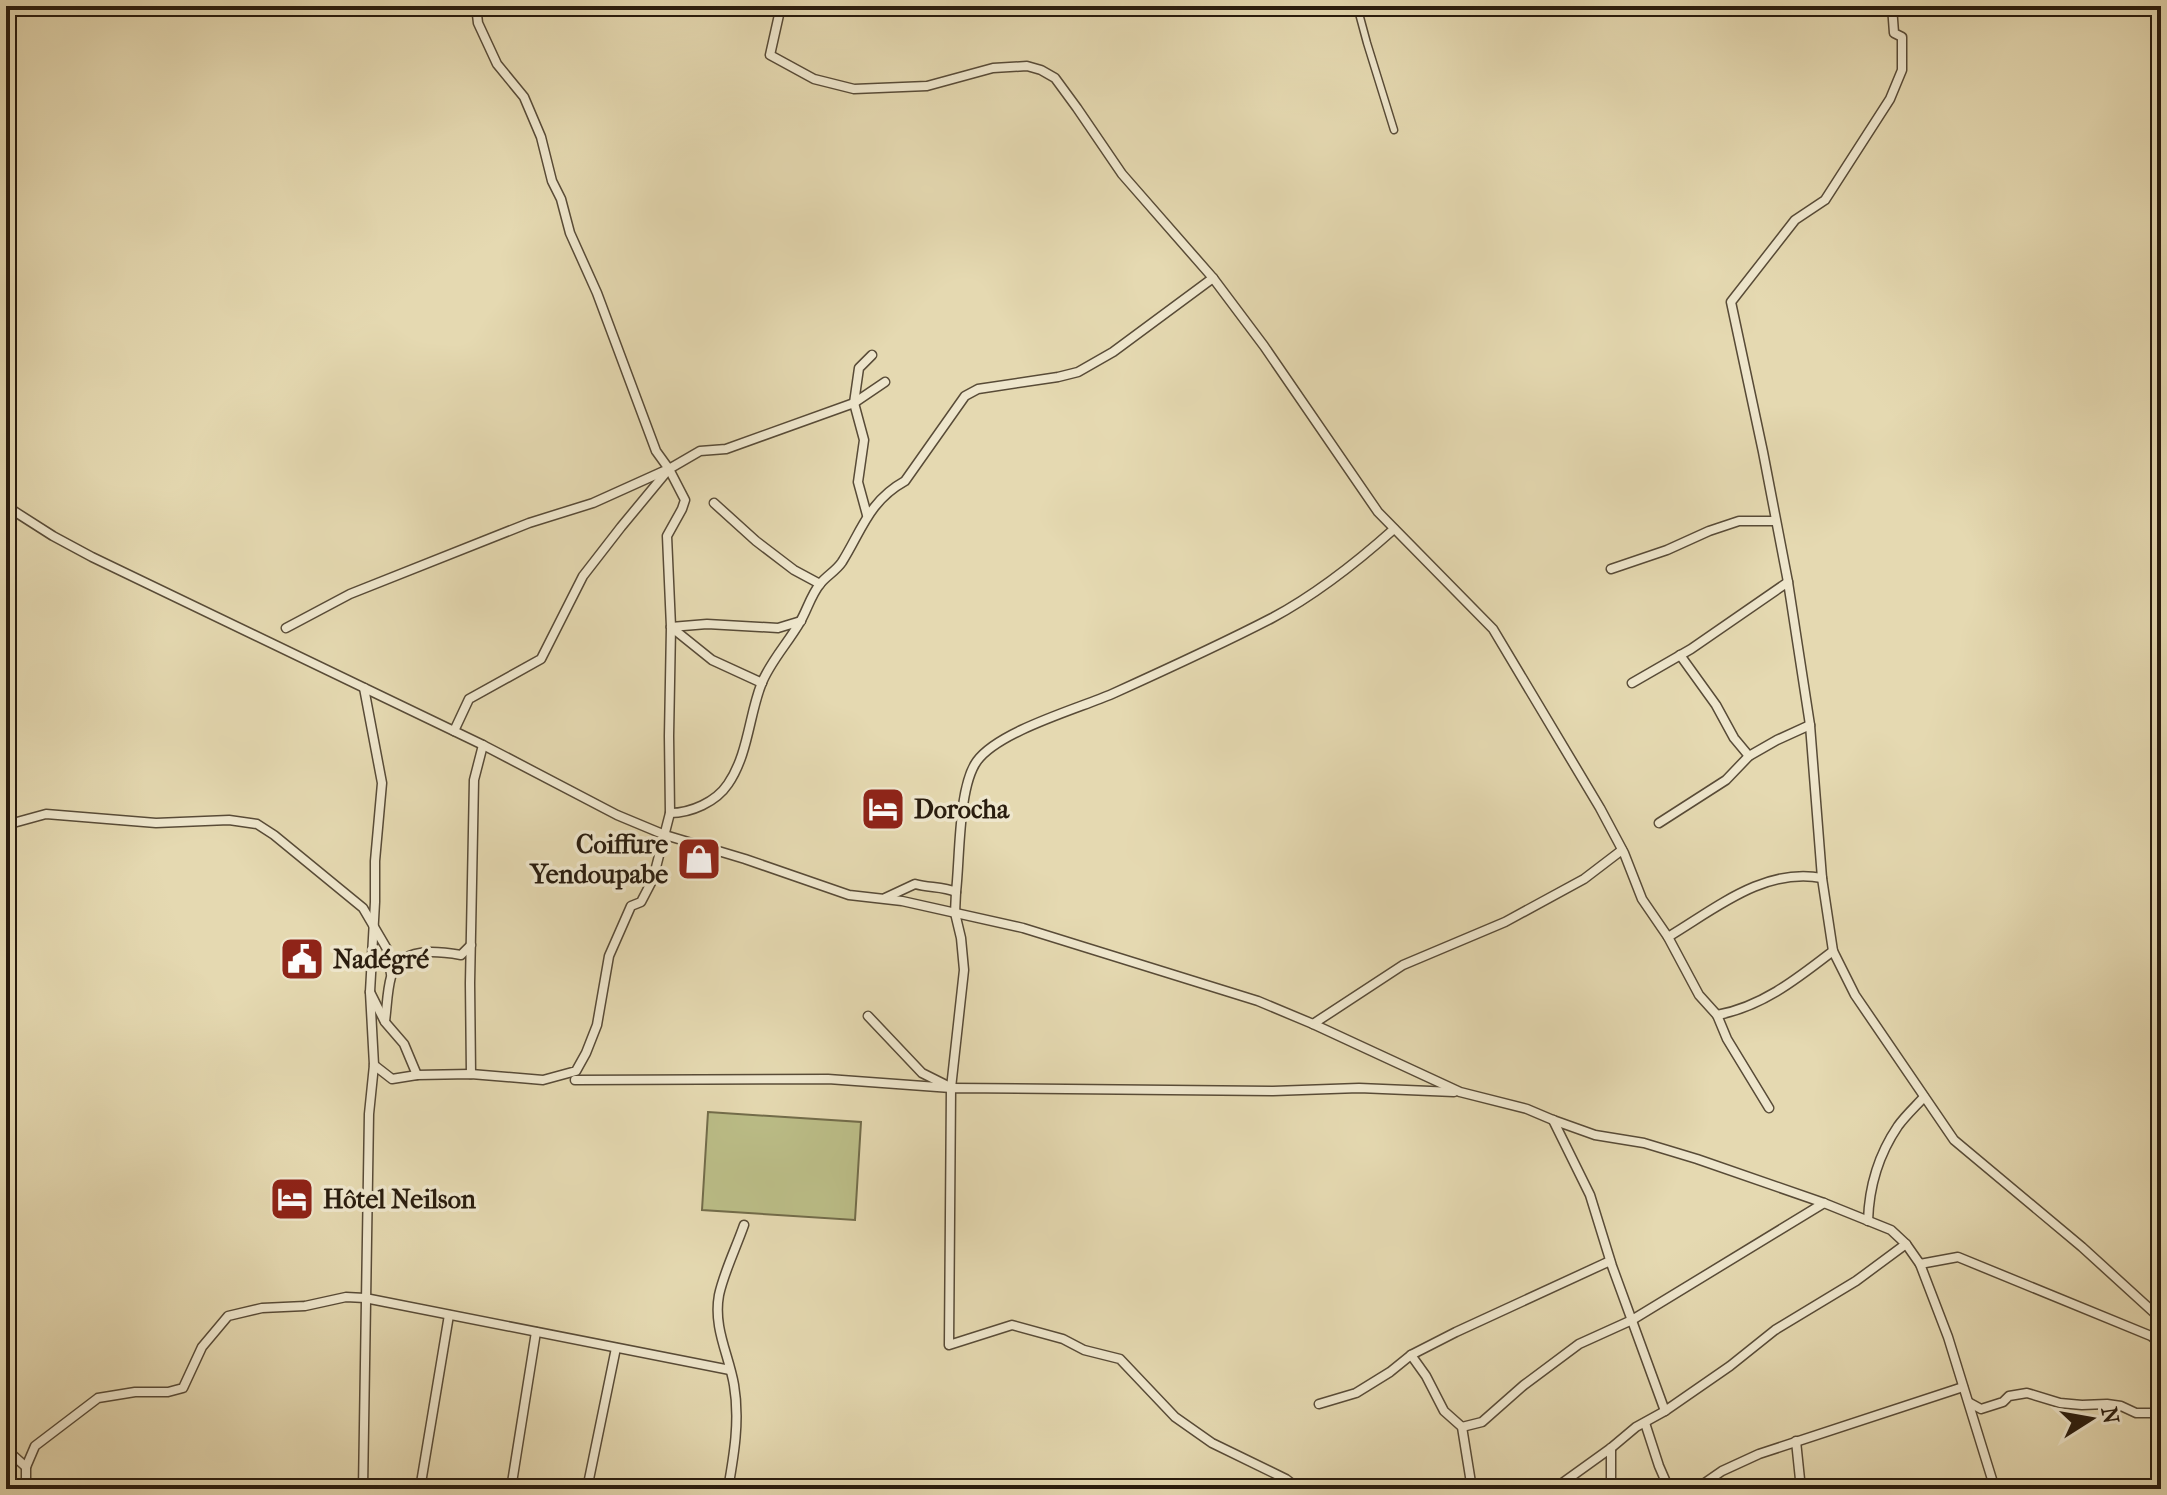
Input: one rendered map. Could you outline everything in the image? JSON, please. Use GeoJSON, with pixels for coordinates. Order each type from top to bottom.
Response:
{"type":"FeatureCollection","features":[{"type":"Feature","properties":{"kind":"street"},"geometry":{"type":"LineString","coordinates":[[374,1065],[392,1079],[417,1075],[471,1074],[543,1080],[576,1071],[597,1025],[609,956],[631,906],[641,902],[653,879],[670,813],[671,627],[667,536],[685,500],[656,451],[597,293],[570,233],[541,137],[524,97],[497,64],[478,23],[476,6]]}},
{"type":"Feature","properties":{"kind":"street"},"geometry":{"type":"LineString","coordinates":[[781,6],[770,55],[814,79],[835,85],[854,89],[927,86],[993,68],[1027,66],[1055,78],[1122,174],[1213,278],[1320,425],[1370,501],[1493,629],[1600,808],[1642,899],[1668,937],[1699,995],[1717,1015],[1727,1039],[1769,1108]]}},
{"type":"Feature","properties":{"kind":"street"},"geometry":{"type":"LineString","coordinates":[[1357,6],[1394,130]]}},
{"type":"Feature","properties":{"kind":"street"},"geometry":{"type":"LineString","coordinates":[[1892,6],[1894,33],[1902,37],[1902,70],[1890,99],[1825,200],[1795,220],[1731,302],[1788,582],[1810,725],[1822,878],[1833,951],[1855,995],[1954,1140],[2082,1247],[2161,1319]]}},
{"type":"Feature","properties":{"kind":"street"},"geometry":{"type":"LineString","coordinates":[[670,813],[697,809],[728,785],[740,758],[762,683],[820,584],[840,565],[867,515],[893,488],[905,481],[965,396],[978,389],[1078,372],[1113,352],[1213,278]]}},
{"type":"Feature","properties":{"kind":"street"},"geometry":{"type":"LineString","coordinates":[[867,515],[858,482],[864,440],[854,403],[859,368],[872,355]]}},
{"type":"Feature","properties":{"kind":"street"},"geometry":{"type":"LineString","coordinates":[[286,628],[350,594],[529,523],[593,503],[669,469],[700,451],[726,449],[854,403],[885,382]]}},
{"type":"Feature","properties":{"kind":"street"},"geometry":{"type":"LineString","coordinates":[[454,731],[469,699],[541,659],[583,576],[669,469]]}},
{"type":"Feature","properties":{"kind":"street"},"geometry":{"type":"LineString","coordinates":[[714,503],[756,541],[794,570],[820,584]]}},
{"type":"Feature","properties":{"kind":"street"},"geometry":{"type":"LineString","coordinates":[[6,506],[92,557],[483,745],[617,815],[665,835],[849,895],[885,898],[1023,928],[1258,1001],[1460,1092],[1527,1109],[1595,1135],[1670,1151],[1824,1203],[1891,1230],[1920,1264],[1945,1327],[1995,1489]]}},
{"type":"Feature","properties":{"kind":"street"},"geometry":{"type":"LineString","coordinates":[[1611,569],[1739,521],[1775,521]]}},
{"type":"Feature","properties":{"kind":"street"},"geometry":{"type":"LineString","coordinates":[[1299,1489],[1286,1479],[1212,1443],[1175,1417],[1120,1359],[1012,1325],[949,1345],[951,1088],[964,970],[955,913],[965,787],[976,761],[998,742],[1022,729],[1111,694],[1302,602],[1394,529]]}},
{"type":"Feature","properties":{"kind":"street"},"geometry":{"type":"LineString","coordinates":[[1632,683],[1680,655],[1788,582]]}},
{"type":"Feature","properties":{"kind":"street"},"geometry":{"type":"LineString","coordinates":[[671,627],[707,624],[778,628],[801,621]]}},
{"type":"Feature","properties":{"kind":"street"},"geometry":{"type":"LineString","coordinates":[[671,627],[712,660],[762,683]]}},
{"type":"Feature","properties":{"kind":"street"},"geometry":{"type":"LineString","coordinates":[[1680,655],[1749,756]]}},
{"type":"Feature","properties":{"kind":"street"},"geometry":{"type":"LineString","coordinates":[[363,1489],[369,1114],[374,1065],[370,992],[375,861],[382,783],[364,688]]}},
{"type":"Feature","properties":{"kind":"street"},"geometry":{"type":"LineString","coordinates":[[1659,823],[1726,780],[1749,756],[1810,725]]}},
{"type":"Feature","properties":{"kind":"street"},"geometry":{"type":"LineString","coordinates":[[471,1074],[474,780],[483,745]]}},
{"type":"Feature","properties":{"kind":"street"},"geometry":{"type":"LineString","coordinates":[[6,825],[46,814],[156,823],[229,820],[257,824],[363,908],[387,949],[391,974],[385,1022]]}},
{"type":"Feature","properties":{"kind":"street"},"geometry":{"type":"LineString","coordinates":[[1313,1024],[1403,965],[1505,922],[1584,879],[1622,850]]}},
{"type":"Feature","properties":{"kind":"street"},"geometry":{"type":"LineString","coordinates":[[1668,937],[1753,887],[1783,878],[1806,875],[1822,878]]}},
{"type":"Feature","properties":{"kind":"street"},"geometry":{"type":"LineString","coordinates":[[885,898],[915,884],[946,887],[956,892]]}},
{"type":"Feature","properties":{"kind":"street"},"geometry":{"type":"LineString","coordinates":[[391,974],[404,958],[423,951],[461,955],[471,945]]}},
{"type":"Feature","properties":{"kind":"street"},"geometry":{"type":"LineString","coordinates":[[1717,1015],[1762,1000],[1791,984],[1833,951]]}},
{"type":"Feature","properties":{"kind":"street"},"geometry":{"type":"LineString","coordinates":[[370,992],[385,1022],[404,1044],[417,1075]]}},
{"type":"Feature","properties":{"kind":"street"},"geometry":{"type":"LineString","coordinates":[[868,1016],[922,1073],[951,1088]]}},
{"type":"Feature","properties":{"kind":"street"},"geometry":{"type":"LineString","coordinates":[[575,1080],[828,1079],[951,1088],[1255,1091],[1359,1088],[1460,1092]]}},
{"type":"Feature","properties":{"kind":"street"},"geometry":{"type":"LineString","coordinates":[[1868,1221],[1868,1199],[1875,1170],[1898,1126],[1924,1097]]}},
{"type":"Feature","properties":{"kind":"street"},"geometry":{"type":"LineString","coordinates":[[1553,1120],[1590,1195],[1610,1261],[1665,1411]]}},
{"type":"Feature","properties":{"kind":"street"},"geometry":{"type":"LineString","coordinates":[[1462,1427],[1482,1422],[1524,1385],[1579,1344],[1632,1320],[1824,1203]]}},
{"type":"Feature","properties":{"kind":"street"},"geometry":{"type":"LineString","coordinates":[[728,1489],[735,1453],[737,1414],[734,1384],[720,1336],[719,1297],[744,1225]]}},
{"type":"Feature","properties":{"kind":"street"},"geometry":{"type":"LineString","coordinates":[[1554,1489],[1636,1427],[1730,1366],[1775,1330],[1856,1281],[1906,1244]]}},
{"type":"Feature","properties":{"kind":"street"},"geometry":{"type":"LineString","coordinates":[[1920,1264],[1958,1257],[2151,1336],[2161,1344]]}},
{"type":"Feature","properties":{"kind":"street"},"geometry":{"type":"LineString","coordinates":[[1319,1404],[1356,1393],[1411,1355],[1610,1261]]}},
{"type":"Feature","properties":{"kind":"street"},"geometry":{"type":"LineString","coordinates":[[26,1489],[26,1467],[35,1446],[98,1398],[183,1388],[202,1347],[228,1316],[262,1308],[305,1306],[346,1297],[365,1298],[730,1370]]}},
{"type":"Feature","properties":{"kind":"street"},"geometry":{"type":"LineString","coordinates":[[420,1489],[449,1315]]}},
{"type":"Feature","properties":{"kind":"street"},"geometry":{"type":"LineString","coordinates":[[511,1489],[536,1332]]}},
{"type":"Feature","properties":{"kind":"street"},"geometry":{"type":"LineString","coordinates":[[587,1489],[616,1348]]}},
{"type":"Feature","properties":{"kind":"street"},"geometry":{"type":"LineString","coordinates":[[1411,1355],[1444,1411],[1462,1427],[1472,1489]]}},
{"type":"Feature","properties":{"kind":"street"},"geometry":{"type":"LineString","coordinates":[[1696,1489],[1722,1471],[1759,1454],[1963,1387]]}},
{"type":"Feature","properties":{"kind":"street"},"geometry":{"type":"LineString","coordinates":[[1969,1402],[1981,1409],[2003,1402],[2009,1396],[2027,1393],[2060,1403],[2107,1404],[2136,1413],[2161,1413]]}},
{"type":"Feature","properties":{"kind":"street"},"geometry":{"type":"LineString","coordinates":[[1645,1423],[1669,1489]]}},
{"type":"Feature","properties":{"kind":"street"},"geometry":{"type":"LineString","coordinates":[[1796,1441],[1801,1489]]}},
{"type":"Feature","properties":{"kind":"street"},"geometry":{"type":"LineString","coordinates":[[1611,1448],[1611,1489]]}},
{"type":"Feature","properties":{"kind":"street"},"geometry":{"type":"LineString","coordinates":[[6,1449],[26,1467]]}},
{"type":"Feature","properties":{"kind":"green space"},"geometry":{"type":"Polygon","coordinates":[[[708,1112],[861,1122],[855,1220],[702,1210],[708,1112]]]}},
{"type":"Feature","properties":{"kind":"place","name":"Dorocha"},"geometry":{"type":"Point","coordinates":[883,809]}},
{"type":"Feature","properties":{"kind":"place","name":"Coiffure Yendoupabe"},"geometry":{"type":"Point","coordinates":[699,859]}},
{"type":"Feature","properties":{"kind":"place","name":"Nadégré"},"geometry":{"type":"Point","coordinates":[302,959]}},
{"type":"Feature","properties":{"kind":"place","name":"Hôtel Neilson"},"geometry":{"type":"Point","coordinates":[292,1199]}}]}
